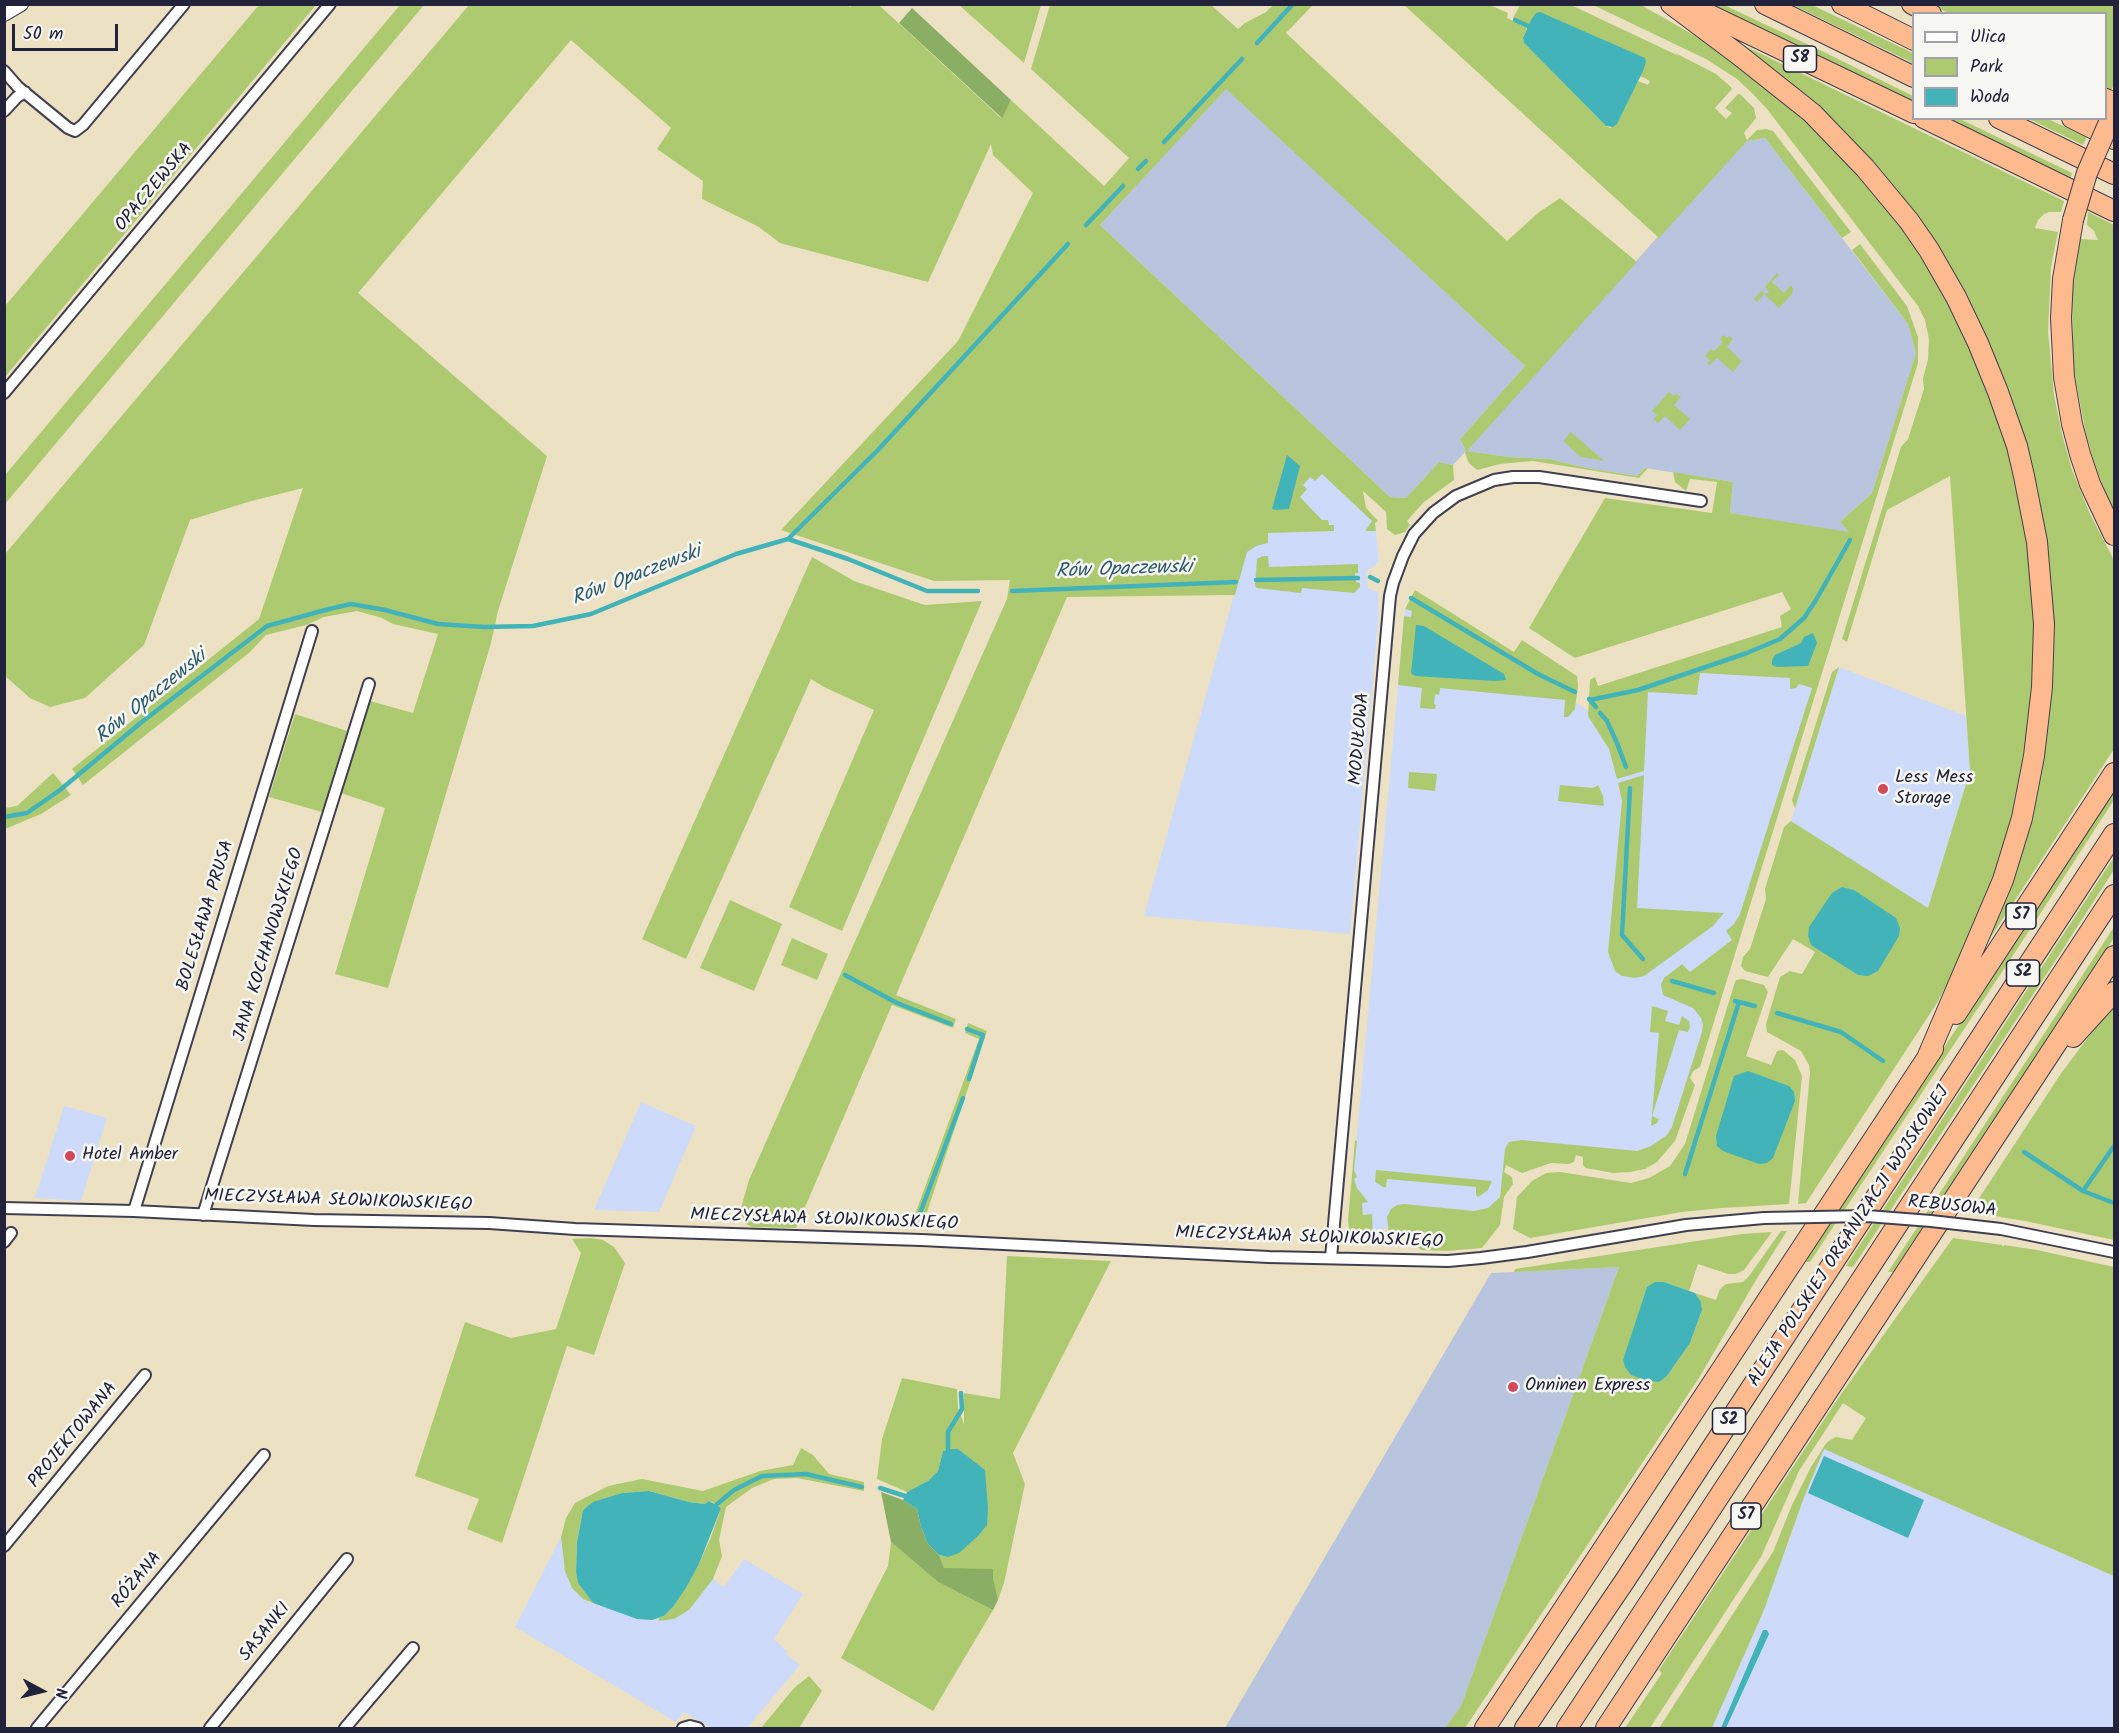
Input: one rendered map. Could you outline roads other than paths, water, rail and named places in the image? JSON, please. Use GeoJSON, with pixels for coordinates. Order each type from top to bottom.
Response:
{"type":"FeatureCollection","features":[{"type":"Feature","properties":{"kind":"highway"},"geometry":{"type":"LineString","coordinates":[[1671,4],[1812,113],[1865,168],[1909,221],[1956,297],[1978,343],[2017,446],[2037,542],[2044,624],[2042,687],[2034,756],[2022,818],[2003,880],[1927,1058]]}},
{"type":"Feature","properties":{"kind":"highway","name":"S8"},"geometry":{"type":"LineString","coordinates":[[1687,4],[1912,113]]}},
{"type":"Feature","properties":{"kind":"highway"},"geometry":{"type":"LineString","coordinates":[[1765,4],[1912,76]]}},
{"type":"Feature","properties":{"kind":"highway"},"geometry":{"type":"LineString","coordinates":[[1842,4],[1912,39]]}},
{"type":"Feature","properties":{"kind":"highway"},"geometry":{"type":"LineString","coordinates":[[1912,4],[1927,12]]}},
{"type":"Feature","properties":{"kind":"highway"},"geometry":{"type":"LineString","coordinates":[[2115,111],[2087,172],[2073,220],[2066,251],[2061,318],[2064,377],[2070,414],[2090,484],[2115,535]]}},
{"type":"Feature","properties":{"kind":"highway"},"geometry":{"type":"LineString","coordinates":[[1928,120],[2115,211]]}},
{"type":"Feature","properties":{"kind":"highway"},"geometry":{"type":"LineString","coordinates":[[2003,120],[2115,174]]}},
{"type":"Feature","properties":{"kind":"highway"},"geometry":{"type":"LineString","coordinates":[[2076,120],[2115,138]]}},
{"type":"Feature","properties":{"kind":"highway","name":"S7"},"geometry":{"type":"LineString","coordinates":[[1485,1728],[2115,773]]}},
{"type":"Feature","properties":{"kind":"highway","name":"ALEJA POLSKIEJ ORGANIZACJI WOJSKOWEJ"},"geometry":{"type":"LineString","coordinates":[[1525,1728],[1626,1579],[2115,834]]}},
{"type":"Feature","properties":{"kind":"highway","name":"ALEJA POLSKIEJ ORGANIZACJI WOJSKOWEJ"},"geometry":{"type":"LineString","coordinates":[[1567,1728],[2115,895]]}},
{"type":"Feature","properties":{"kind":"highway"},"geometry":{"type":"LineString","coordinates":[[2033,1081],[2115,956]]}},
{"type":"Feature","properties":{"kind":"highway","name":"S7"},"geometry":{"type":"LineString","coordinates":[[1606,1728],[2033,1081],[2115,992]]}},
{"type":"Feature","properties":{"kind":"street"},"geometry":{"type":"LineString","coordinates":[[4,15],[21,4]]}},
{"type":"Feature","properties":{"kind":"street"},"geometry":{"type":"LineString","coordinates":[[4,71],[25,92],[68,128],[75,131],[184,4]]}},
{"type":"Feature","properties":{"kind":"street","name":"OPACZEWSKA"},"geometry":{"type":"LineString","coordinates":[[4,393],[330,4]]}},
{"type":"Feature","properties":{"kind":"street"},"geometry":{"type":"LineString","coordinates":[[4,111],[25,92]]}},
{"type":"Feature","properties":{"kind":"street","name":"MODUŁOWA"},"geometry":{"type":"LineString","coordinates":[[1331,1258],[1390,596],[1403,556],[1414,534],[1433,513],[1456,496],[1494,480],[1539,477],[1701,501]]}},
{"type":"Feature","properties":{"kind":"street","name":"BOLESŁAWA PRUSA"},"geometry":{"type":"LineString","coordinates":[[134,1211],[312,631]]}},
{"type":"Feature","properties":{"kind":"street","name":"JANA KOCHANOWSKIEGO"},"geometry":{"type":"LineString","coordinates":[[202,1215],[369,684]]}},
{"type":"Feature","properties":{"kind":"street","name":"MIECZYSŁAWA SŁOWIKOWSKIEGO"},"geometry":{"type":"LineString","coordinates":[[4,1208],[134,1211],[314,1220],[489,1222],[575,1229],[921,1240],[1439,1261],[1474,1259],[1640,1232]]}},
{"type":"Feature","properties":{"kind":"street","name":"REBUSOWA"},"geometry":{"type":"LineString","coordinates":[[1640,1232],[1764,1218],[1867,1216],[2001,1229],[2115,1252]]}},
{"type":"Feature","properties":{"kind":"street","name":"PROJEKTOWANA"},"geometry":{"type":"LineString","coordinates":[[4,1546],[145,1375]]}},
{"type":"Feature","properties":{"kind":"street","name":"RÓŻANA"},"geometry":{"type":"LineString","coordinates":[[37,1728],[264,1455]]}},
{"type":"Feature","properties":{"kind":"street","name":"SASANKI"},"geometry":{"type":"LineString","coordinates":[[210,1728],[347,1559]]}},
{"type":"Feature","properties":{"kind":"street"},"geometry":{"type":"LineString","coordinates":[[345,1728],[412,1648]]}},
{"type":"Feature","properties":{"kind":"street"},"geometry":{"type":"LineString","coordinates":[[683,1728],[690,1726],[698,1728]]}},
{"type":"Feature","properties":{"kind":"water"},"geometry":{"type":"Polygon","coordinates":[[[1540,12],[1645,58],[1643,71],[1617,124],[1613,127],[1606,126],[1524,43],[1523,38],[1531,20],[1536,13],[1540,12]]]}},
{"type":"Feature","properties":{"kind":"water"},"geometry":{"type":"Polygon","coordinates":[[[1287,455],[1300,466],[1289,509],[1276,510],[1272,509],[1287,455]]]}},
{"type":"Feature","properties":{"kind":"water"},"geometry":{"type":"Polygon","coordinates":[[[1416,625],[1424,626],[1504,674],[1506,680],[1415,676],[1411,673],[1416,625]]]}},
{"type":"Feature","properties":{"kind":"water"},"geometry":{"type":"Polygon","coordinates":[[[1813,633],[1817,643],[1808,666],[1777,667],[1772,665],[1775,655],[1801,643],[1804,637],[1813,633]]]}},
{"type":"Feature","properties":{"kind":"water"},"geometry":{"type":"Polygon","coordinates":[[[1842,887],[1854,890],[1896,918],[1900,928],[1899,936],[1878,971],[1868,976],[1858,975],[1811,945],[1808,936],[1809,927],[1832,893],[1842,887]]]}},
{"type":"Feature","properties":{"kind":"water"},"geometry":{"type":"Polygon","coordinates":[[[1748,1071],[1789,1086],[1794,1092],[1795,1101],[1773,1158],[1767,1163],[1759,1164],[1723,1151],[1717,1146],[1716,1136],[1734,1076],[1748,1071]]]}},
{"type":"Feature","properties":{"kind":"water"},"geometry":{"type":"Polygon","coordinates":[[[1655,1282],[1664,1282],[1695,1293],[1701,1302],[1702,1310],[1690,1343],[1667,1376],[1659,1382],[1631,1375],[1623,1360],[1647,1287],[1655,1282]]]}},
{"type":"Feature","properties":{"kind":"water"},"geometry":{"type":"Polygon","coordinates":[[[958,1449],[985,1470],[988,1508],[987,1525],[959,1553],[948,1557],[939,1555],[928,1544],[917,1509],[903,1500],[907,1492],[928,1481],[938,1471],[943,1451],[958,1449]]]}},
{"type":"Feature","properties":{"kind":"water"},"geometry":{"type":"Polygon","coordinates":[[[1824,1456],[1924,1500],[1908,1538],[1808,1493],[1824,1456]]]}},
{"type":"Feature","properties":{"kind":"water"},"geometry":{"type":"Polygon","coordinates":[[[649,1491],[689,1502],[705,1504],[709,1501],[721,1508],[699,1564],[686,1588],[664,1616],[652,1620],[637,1619],[593,1603],[578,1583],[576,1572],[577,1542],[583,1510],[593,1502],[622,1493],[649,1491]]]}},
{"type":"Feature","properties":{"kind":"water"},"geometry":{"type":"Polygon","coordinates":[[[1763,1630],[1767,1630],[1769,1634],[1726,1728],[1721,1728],[1763,1630]]]}},
{"type":"Feature","properties":{"kind":"waterway"},"geometry":{"type":"LineString","coordinates":[[1257,43],[1293,4]]}},
{"type":"Feature","properties":{"kind":"waterway"},"geometry":{"type":"LineString","coordinates":[[1515,20],[1528,26]]}},
{"type":"Feature","properties":{"kind":"waterway"},"geometry":{"type":"LineString","coordinates":[[1164,142],[1242,59]]}},
{"type":"Feature","properties":{"kind":"waterway"},"geometry":{"type":"LineString","coordinates":[[1138,169],[1146,161]]}},
{"type":"Feature","properties":{"kind":"waterway"},"geometry":{"type":"LineString","coordinates":[[1086,225],[1123,186]]}},
{"type":"Feature","properties":{"kind":"waterway"},"geometry":{"type":"LineString","coordinates":[[788,539],[877,451],[1068,244]]}},
{"type":"Feature","properties":{"kind":"waterway","name":"Rów Opaczewski"},"geometry":{"type":"LineString","coordinates":[[4,817],[27,813],[60,790],[143,721],[267,626],[329,609],[351,604],[438,624],[484,627],[533,626],[591,614],[736,554],[788,539],[848,559],[927,591],[978,591]]}},
{"type":"Feature","properties":{"kind":"waterway"},"geometry":{"type":"LineString","coordinates":[[1590,700],[1638,690],[1747,653],[1780,639],[1804,618],[1850,540]]}},
{"type":"Feature","properties":{"kind":"waterway","name":"Rów Opaczewski"},"geometry":{"type":"LineString","coordinates":[[1370,577],[1378,581]]}},
{"type":"Feature","properties":{"kind":"waterway","name":"Rów Opaczewski"},"geometry":{"type":"LineString","coordinates":[[1256,580],[1358,578]]}},
{"type":"Feature","properties":{"kind":"waterway","name":"Rów Opaczewski"},"geometry":{"type":"LineString","coordinates":[[1012,591],[1236,582]]}},
{"type":"Feature","properties":{"kind":"waterway","name":"Rów Opaczewski"},"geometry":{"type":"LineString","coordinates":[[1411,598],[1538,674],[1575,692]]}},
{"type":"Feature","properties":{"kind":"waterway","name":"Rów Opaczewski"},"geometry":{"type":"LineString","coordinates":[[1589,699],[1596,707]]}},
{"type":"Feature","properties":{"kind":"waterway","name":"Rów Opaczewski"},"geometry":{"type":"LineString","coordinates":[[1600,713],[1607,721],[1626,767]]}},
{"type":"Feature","properties":{"kind":"waterway","name":"Rów Opaczewski"},"geometry":{"type":"LineString","coordinates":[[1630,788],[1622,935],[1643,959]]}},
{"type":"Feature","properties":{"kind":"waterway"},"geometry":{"type":"LineString","coordinates":[[845,975],[897,1003],[951,1024]]}},
{"type":"Feature","properties":{"kind":"waterway","name":"Rów Opaczewski"},"geometry":{"type":"LineString","coordinates":[[1672,981],[1714,993]]}},
{"type":"Feature","properties":{"kind":"waterway","name":"Rów Opaczewski"},"geometry":{"type":"LineString","coordinates":[[1735,1001],[1755,1006]]}},
{"type":"Feature","properties":{"kind":"waterway"},"geometry":{"type":"LineString","coordinates":[[1685,1174],[1739,1002]]}},
{"type":"Feature","properties":{"kind":"waterway","name":"Rów Opaczewski"},"geometry":{"type":"LineString","coordinates":[[1777,1013],[1841,1032],[1883,1061]]}},
{"type":"Feature","properties":{"kind":"waterway"},"geometry":{"type":"LineString","coordinates":[[967,1029],[983,1035],[969,1079]]}},
{"type":"Feature","properties":{"kind":"waterway"},"geometry":{"type":"LineString","coordinates":[[919,1216],[963,1098]]}},
{"type":"Feature","properties":{"kind":"waterway"},"geometry":{"type":"LineString","coordinates":[[2083,1191],[2114,1146]]}},
{"type":"Feature","properties":{"kind":"waterway","name":"Rów Opaczewski"},"geometry":{"type":"LineString","coordinates":[[2024,1152],[2083,1191],[2114,1203]]}},
{"type":"Feature","properties":{"kind":"waterway"},"geometry":{"type":"LineString","coordinates":[[948,1450],[948,1432],[962,1409],[961,1393]]}},
{"type":"Feature","properties":{"kind":"waterway"},"geometry":{"type":"LineString","coordinates":[[716,1505],[734,1490],[762,1476],[806,1474],[862,1487]]}},
{"type":"Feature","properties":{"kind":"waterway"},"geometry":{"type":"LineString","coordinates":[[880,1488],[905,1496]]}},
{"type":"Feature","properties":{"kind":"place","name":"Less Mess Storage"},"geometry":{"type":"Point","coordinates":[1883,789]}},
{"type":"Feature","properties":{"kind":"place","name":"Hotel Amber"},"geometry":{"type":"Point","coordinates":[70,1156]}},
{"type":"Feature","properties":{"kind":"place","name":"Onninen Express"},"geometry":{"type":"Point","coordinates":[1513,1387]}}]}
